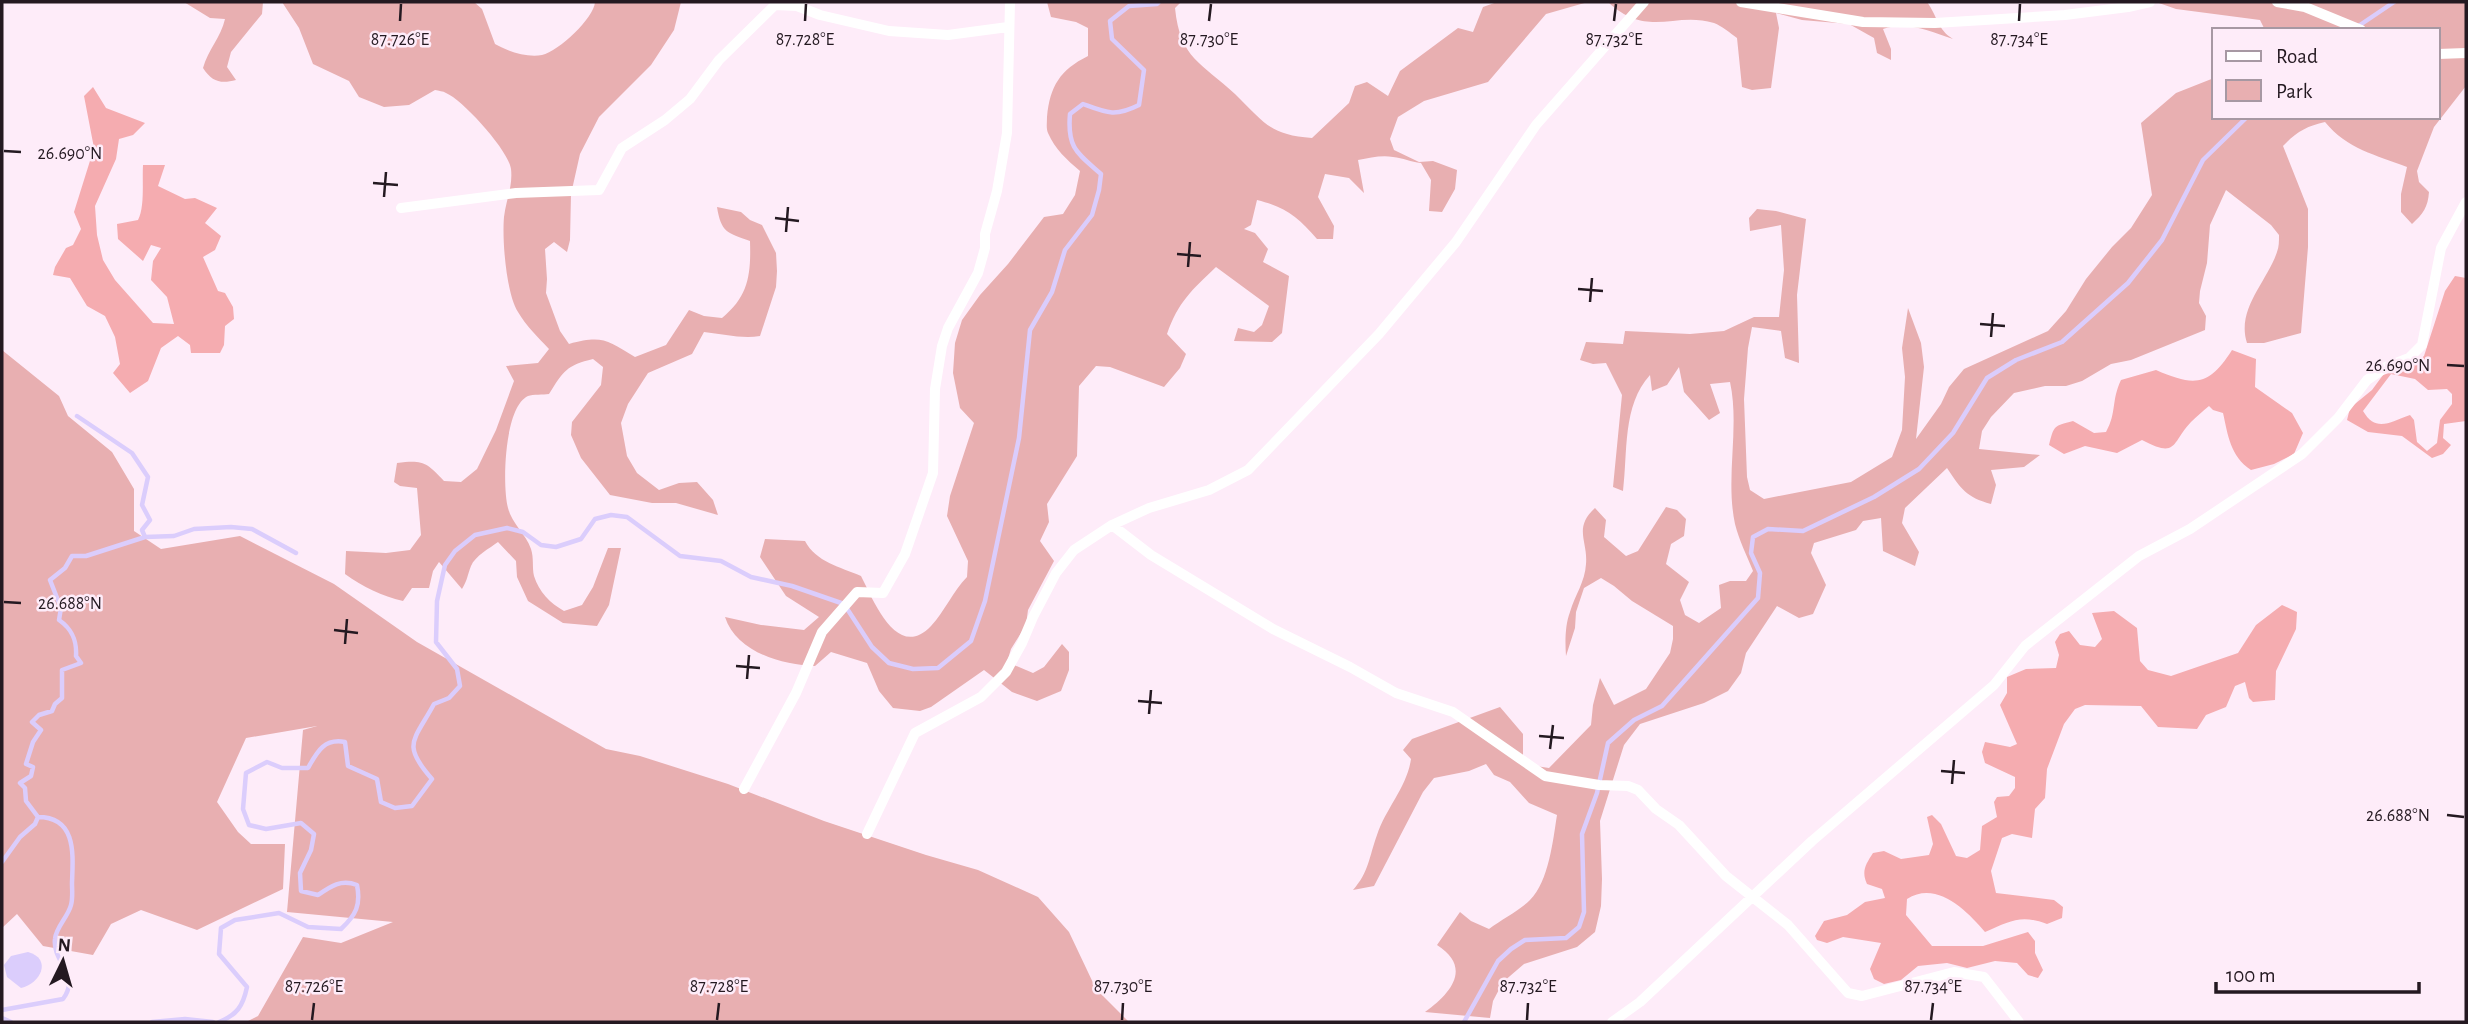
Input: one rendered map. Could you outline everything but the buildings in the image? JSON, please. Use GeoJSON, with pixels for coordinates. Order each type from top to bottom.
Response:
{"type":"FeatureCollection","features":[{"type":"Feature","properties":{"kind":"street"},"geometry":{"type":"LineString","coordinates":[[744,789],[796,693],[822,632],[857,592],[883,593],[909,543],[933,473],[935,390],[942,346],[948,328],[978,273],[985,248],[985,234],[998,191],[1007,133],[1010,2]]}},
{"type":"Feature","properties":{"kind":"street"},"geometry":{"type":"LineString","coordinates":[[867,834],[915,733],[981,697],[1006,672],[1056,573],[1074,550],[1112,525],[1149,508],[1209,491],[1248,470],[1379,334],[1456,242],[1536,125],[1644,2]]}},
{"type":"Feature","properties":{"kind":"street"},"geometry":{"type":"LineString","coordinates":[[1741,2],[1863,22],[1935,23],[2065,15],[2150,2]]}},
{"type":"Feature","properties":{"kind":"street"},"geometry":{"type":"LineString","coordinates":[[2277,2],[2305,7],[2356,28]]}},
{"type":"Feature","properties":{"kind":"street"},"geometry":{"type":"LineString","coordinates":[[401,208],[516,193],[599,190],[622,148],[665,120],[690,99],[719,60],[775,5],[797,6],[820,15],[889,30],[948,35],[1008,27]]}},
{"type":"Feature","properties":{"kind":"street"},"geometry":{"type":"LineString","coordinates":[[2440,54],[2466,53]]}},
{"type":"Feature","properties":{"kind":"street"},"geometry":{"type":"LineString","coordinates":[[1612,1022],[1640,1002],[1812,841],[1994,685],[2025,646],[2139,556],[2190,529],[2302,454],[2338,418],[2367,380],[2386,367],[2409,358],[2422,345],[2441,248],[2466,202]]}},
{"type":"Feature","properties":{"kind":"street"},"geometry":{"type":"LineString","coordinates":[[1112,525],[1151,555],[1273,629],[1396,693],[1453,712],[1545,776],[1599,785],[1628,786],[1638,790],[1657,809],[1679,825],[1726,876],[1788,925],[1848,993],[1862,996],[1954,972],[1969,973],[1984,977],[2019,1022]]}},
{"type":"Feature","properties":{"kind":"green space"},"geometry":{"type":"Polygon","coordinates":[[[184,2],[263,2],[262,14],[231,52],[227,67],[236,80],[217,81],[203,68],[225,19],[210,18],[184,2]]]}},
{"type":"Feature","properties":{"kind":"green space"},"geometry":{"type":"Polygon","coordinates":[[[282,2],[474,2],[482,9],[495,44],[517,53],[536,56],[549,52],[574,33],[589,16],[595,2],[681,2],[674,30],[651,65],[599,117],[580,154],[571,194],[570,240],[567,252],[554,242],[545,249],[546,293],[560,331],[569,344],[589,340],[604,341],[635,357],[666,345],[689,310],[704,316],[722,318],[743,293],[749,274],[750,241],[723,227],[717,207],[741,212],[762,225],[776,253],[776,287],[760,336],[739,337],[704,332],[692,354],[648,373],[628,404],[621,423],[627,456],[637,473],[659,490],[679,483],[697,482],[713,500],[718,515],[676,503],[652,503],[610,495],[581,458],[571,435],[572,422],[601,385],[603,367],[593,359],[566,370],[549,394],[528,396],[520,403],[514,415],[507,448],[506,497],[510,514],[531,549],[534,576],[542,592],[564,611],[582,605],[593,587],[608,548],[621,548],[609,605],[597,626],[563,623],[528,601],[517,577],[516,561],[498,542],[473,562],[462,589],[439,562],[433,571],[429,588],[412,588],[403,601],[373,590],[345,574],[346,551],[386,553],[410,550],[421,535],[417,488],[400,486],[394,482],[397,463],[424,464],[444,481],[461,482],[477,469],[496,430],[514,381],[506,366],[538,363],[549,349],[521,317],[510,292],[504,252],[504,227],[511,169],[494,139],[463,105],[444,92],[435,90],[409,105],[384,107],[359,97],[349,81],[313,64],[299,28],[282,2]]]}},
{"type":"Feature","properties":{"kind":"green space"},"geometry":{"type":"Polygon","coordinates":[[[1047,2],[1181,2],[1175,8],[1178,25],[1182,39],[1194,58],[1268,125],[1286,134],[1312,138],[1349,103],[1355,86],[1367,82],[1388,96],[1400,71],[1458,28],[1473,32],[1483,7],[1497,2],[1588,2],[1546,14],[1488,82],[1424,101],[1398,117],[1390,139],[1394,150],[1419,162],[1433,161],[1457,170],[1455,189],[1442,212],[1429,211],[1431,180],[1421,163],[1389,156],[1358,160],[1364,193],[1349,178],[1325,174],[1318,197],[1334,226],[1333,239],[1317,239],[1290,214],[1257,200],[1251,225],[1244,229],[1255,233],[1268,249],[1263,262],[1289,276],[1282,333],[1272,342],[1234,341],[1238,328],[1254,332],[1262,325],[1269,306],[1216,267],[1187,297],[1171,323],[1167,334],[1186,354],[1180,368],[1164,387],[1110,367],[1096,366],[1079,386],[1077,456],[1047,504],[1049,522],[1040,541],[1054,561],[1028,610],[1026,625],[1011,649],[1007,662],[1033,673],[1044,667],[1062,644],[1069,652],[1069,670],[1061,691],[1037,701],[1012,692],[984,670],[931,707],[920,711],[893,708],[879,691],[867,663],[831,652],[815,666],[775,659],[750,648],[739,639],[725,617],[804,630],[819,617],[786,596],[760,557],[765,539],[805,541],[822,559],[861,576],[888,623],[907,637],[919,635],[931,626],[967,577],[968,561],[947,516],[950,496],[974,423],[960,408],[953,373],[955,343],[962,320],[1044,217],[1063,214],[1075,195],[1080,171],[1054,144],[1047,131],[1047,117],[1051,96],[1058,80],[1070,67],[1088,56],[1088,28],[1076,22],[1051,17],[1047,2]]]}},
{"type":"Feature","properties":{"kind":"green space"},"geometry":{"type":"Polygon","coordinates":[[[1608,2],[1927,2],[1941,27],[1953,39],[1910,27],[1883,29],[1891,49],[1891,60],[1877,53],[1874,38],[1849,24],[1802,20],[1776,13],[1779,28],[1771,88],[1752,90],[1742,87],[1737,38],[1720,26],[1700,20],[1649,22],[1622,13],[1608,2]]]}},
{"type":"Feature","properties":{"kind":"green space"},"geometry":{"type":"Polygon","coordinates":[[[2156,2],[2466,2],[2466,86],[2434,127],[2417,171],[2419,182],[2429,192],[2422,213],[2412,224],[2401,212],[2401,194],[2407,167],[2352,145],[2325,122],[2297,133],[2283,146],[2308,209],[2308,247],[2301,333],[2264,343],[2247,343],[2245,331],[2249,307],[2272,263],[2278,248],[2279,235],[2271,225],[2226,190],[2210,225],[2207,263],[2200,291],[2199,303],[2206,316],[2205,330],[2131,360],[2111,364],[2082,381],[2066,386],[2045,386],[2014,393],[1991,417],[1982,431],[1979,449],[2040,455],[2024,467],[1991,470],[1996,485],[1991,504],[1965,491],[1947,468],[1905,508],[1902,523],[1919,552],[1915,566],[1883,551],[1881,518],[1863,521],[1856,530],[1814,543],[1811,553],[1826,585],[1813,614],[1799,618],[1777,606],[1746,653],[1741,673],[1728,691],[1704,703],[1640,724],[1624,745],[1600,821],[1601,906],[1595,932],[1577,947],[1524,964],[1503,982],[1493,1001],[1490,1018],[1425,1012],[1450,988],[1456,971],[1448,953],[1437,945],[1460,912],[1471,921],[1489,929],[1530,900],[1546,871],[1557,815],[1529,803],[1510,782],[1494,775],[1486,764],[1469,771],[1434,778],[1423,792],[1374,886],[1353,890],[1366,870],[1381,825],[1409,769],[1411,759],[1403,750],[1412,739],[1500,707],[1523,734],[1523,764],[1549,768],[1591,725],[1600,678],[1614,705],[1646,689],[1670,653],[1673,626],[1601,578],[1584,588],[1566,656],[1567,622],[1585,571],[1583,528],[1588,515],[1595,508],[1606,520],[1604,537],[1626,556],[1638,551],[1666,507],[1677,510],[1686,519],[1684,536],[1671,544],[1666,564],[1689,582],[1680,600],[1685,615],[1699,623],[1721,608],[1719,585],[1730,581],[1746,581],[1753,571],[1735,524],[1732,506],[1734,417],[1730,382],[1710,384],[1720,413],[1709,420],[1684,392],[1679,367],[1667,385],[1652,391],[1650,375],[1641,387],[1630,415],[1623,491],[1613,487],[1622,395],[1606,363],[1593,364],[1580,360],[1586,342],[1623,344],[1625,331],[1690,334],[1724,331],[1754,317],[1779,317],[1784,270],[1781,225],[1750,231],[1749,218],[1757,209],[1806,219],[1797,295],[1799,363],[1785,358],[1781,331],[1752,327],[1744,399],[1747,477],[1750,490],[1764,499],[1851,482],[1892,457],[1902,430],[1905,377],[1902,348],[1908,308],[1921,343],[1924,367],[1916,439],[1941,404],[1949,387],[1964,369],[2048,331],[2066,311],[2086,279],[2131,228],[2152,195],[2141,123],[2176,93],[2212,79],[2212,119],[2440,119],[2440,28],[2264,28],[2260,20],[2176,9],[2156,2]]]}},
{"type":"Feature","properties":{"kind":"green space"},"geometry":{"type":"Polygon","coordinates":[[[2,350],[59,396],[68,416],[112,452],[134,489],[134,531],[161,549],[240,536],[334,584],[417,642],[606,749],[640,756],[728,784],[824,821],[978,870],[1038,897],[1069,932],[1096,989],[1129,1022],[246,1022],[258,1016],[303,937],[341,943],[393,922],[287,912],[303,730],[317,726],[246,738],[217,802],[238,832],[251,844],[285,844],[283,889],[197,930],[141,910],[111,924],[93,955],[43,946],[17,914],[2,928],[2,350]]]}},
{"type":"Feature","properties":{"kind":"shaded area"},"geometry":{"type":"Polygon","coordinates":[[[93,87],[106,108],[145,123],[133,135],[119,139],[116,159],[95,206],[97,235],[103,260],[115,280],[153,323],[174,324],[167,297],[151,280],[153,261],[161,248],[151,245],[143,261],[118,239],[117,224],[138,220],[142,201],[143,165],[165,165],[158,186],[185,199],[195,198],[217,208],[205,223],[221,236],[215,250],[203,257],[218,291],[225,293],[233,307],[234,319],[225,326],[224,345],[220,353],[191,353],[190,345],[178,336],[161,348],[148,381],[130,393],[113,373],[120,364],[115,337],[105,316],[87,306],[70,278],[53,275],[66,248],[73,245],[81,229],[74,212],[94,148],[84,96],[93,87]]]}},
{"type":"Feature","properties":{"kind":"shaded area"},"geometry":{"type":"Polygon","coordinates":[[[2455,276],[2466,278],[2466,421],[2444,424],[2443,438],[2451,445],[2443,454],[2432,458],[2402,436],[2368,432],[2347,420],[2350,408],[2372,390],[2383,375],[2411,366],[2424,356],[2445,291],[2455,276]],[[2391,374],[2363,411],[2378,424],[2390,423],[2410,415],[2414,420],[2417,442],[2427,451],[2437,443],[2440,420],[2452,404],[2452,394],[2447,389],[2428,390],[2415,379],[2391,374]]]}},
{"type":"Feature","properties":{"kind":"shaded area"},"geometry":{"type":"Polygon","coordinates":[[[2232,350],[2256,359],[2255,387],[2292,413],[2303,433],[2294,454],[2274,464],[2251,470],[2234,452],[2223,413],[2209,406],[2168,448],[2154,446],[2142,440],[2117,453],[2085,446],[2064,454],[2049,445],[2055,428],[2073,421],[2094,433],[2106,432],[2121,380],[2156,370],[2181,379],[2200,380],[2216,371],[2232,350]]]}},
{"type":"Feature","properties":{"kind":"shaded area"},"geometry":{"type":"Polygon","coordinates":[[[2282,605],[2297,612],[2296,629],[2276,671],[2275,700],[2253,702],[2249,698],[2245,682],[2235,686],[2226,707],[2206,715],[2197,729],[2158,727],[2141,706],[2085,705],[2075,709],[2064,724],[2047,769],[2045,798],[2035,809],[2032,838],[2012,834],[2002,838],[1991,871],[1996,893],[2054,900],[2063,907],[2062,918],[2047,924],[2030,919],[2016,920],[1985,932],[1950,900],[1929,893],[1907,899],[1906,915],[1932,946],[1983,946],[2028,932],[2035,941],[2035,953],[2043,970],[2038,978],[2028,975],[2017,963],[1995,961],[1967,968],[1947,963],[1918,966],[1901,980],[1884,984],[1874,979],[1870,969],[1881,943],[1843,937],[1827,943],[1817,940],[1815,936],[1824,921],[1847,915],[1865,902],[1885,898],[1882,889],[1867,884],[1865,879],[1865,868],[1873,853],[1884,851],[1901,859],[1929,855],[1933,844],[1927,817],[1932,815],[1941,824],[1956,856],[1967,858],[1980,850],[1982,826],[1997,817],[1994,802],[1997,797],[2009,796],[2015,788],[2015,777],[1985,763],[1982,752],[1985,742],[2010,747],[2017,744],[2000,705],[2007,693],[2007,677],[2026,669],[2056,668],[2059,655],[2055,642],[2060,634],[2069,631],[2080,645],[2095,647],[2102,639],[2092,613],[2114,611],[2137,628],[2140,661],[2148,670],[2171,676],[2238,653],[2256,625],[2282,605]]]}},
{"type":"Feature","properties":{"kind":"shaded area"},"geometry":{"type":"Polygon","coordinates":[[[28,952],[40,960],[41,971],[34,982],[21,988],[7,977],[4,965],[11,956],[28,952]]]}},
{"type":"Feature","properties":{"kind":"waterway"},"geometry":{"type":"LineString","coordinates":[[219,1022],[238,1009],[247,987],[219,954],[221,928],[235,920],[279,913],[308,927],[341,929],[354,914],[358,904],[357,885],[351,883],[336,884],[318,895],[301,891],[300,873],[311,850],[314,834],[301,823],[266,829],[249,825],[243,809],[246,773],[267,762],[282,768],[308,768],[326,744],[345,742],[348,766],[377,779],[381,802],[395,808],[412,806],[432,779],[416,758],[416,735],[434,704],[449,698],[460,686],[457,669],[436,642],[437,601],[445,565],[455,551],[475,535],[507,528],[523,532],[541,545],[556,547],[581,539],[595,519],[611,515],[627,517],[680,556],[721,561],[751,577],[792,586],[844,604],[872,647],[889,663],[913,669],[938,668],[971,641],[985,601],[1019,438],[1030,330],[1052,292],[1065,250],[1092,215],[1099,190],[1101,174],[1080,155],[1072,142],[1070,114],[1083,104],[1111,112],[1124,111],[1139,105],[1144,70],[1112,39],[1110,21],[1129,6],[1159,2]]}},
{"type":"Feature","properties":{"kind":"waterway"},"geometry":{"type":"LineString","coordinates":[[2357,27],[2394,2]]}},
{"type":"Feature","properties":{"kind":"waterway"},"geometry":{"type":"LineString","coordinates":[[1464,1022],[1498,961],[1511,949],[1525,940],[1566,938],[1579,927],[1584,912],[1582,834],[1597,793],[1608,743],[1634,720],[1662,706],[1758,598],[1760,573],[1751,553],[1753,537],[1768,529],[1803,531],[1874,497],[1919,469],[1953,433],[1987,378],[2016,360],[2062,342],[2128,283],[2162,240],[2203,160],[2245,119]]}},
{"type":"Feature","properties":{"kind":"waterway"},"geometry":{"type":"LineString","coordinates":[[77,416],[132,453],[148,477],[142,505],[150,520],[142,530],[145,537]]}},
{"type":"Feature","properties":{"kind":"waterway"},"geometry":{"type":"LineString","coordinates":[[2,1010],[63,999],[69,983],[55,947],[55,939],[72,902],[73,861],[70,839],[60,823],[38,817],[26,801],[25,788],[20,783],[31,776],[33,767],[26,764],[33,742],[41,730],[32,722],[39,715],[52,711],[62,698],[62,670],[81,663],[76,656],[73,635],[59,620],[61,608],[50,580],[65,568],[72,556],[86,556],[145,537],[174,536],[194,529],[252,529],[296,553]]}},
{"type":"Feature","properties":{"kind":"waterway"},"geometry":{"type":"LineString","coordinates":[[2,862],[38,817]]}},
{"type":"Feature","properties":{"kind":"waterway"},"geometry":{"type":"LineString","coordinates":[[2,1018],[11,1022]]}},
{"type":"Feature","properties":{"kind":"waterway"},"geometry":{"type":"LineString","coordinates":[[152,1022],[185,1019],[213,1022]]}}]}
